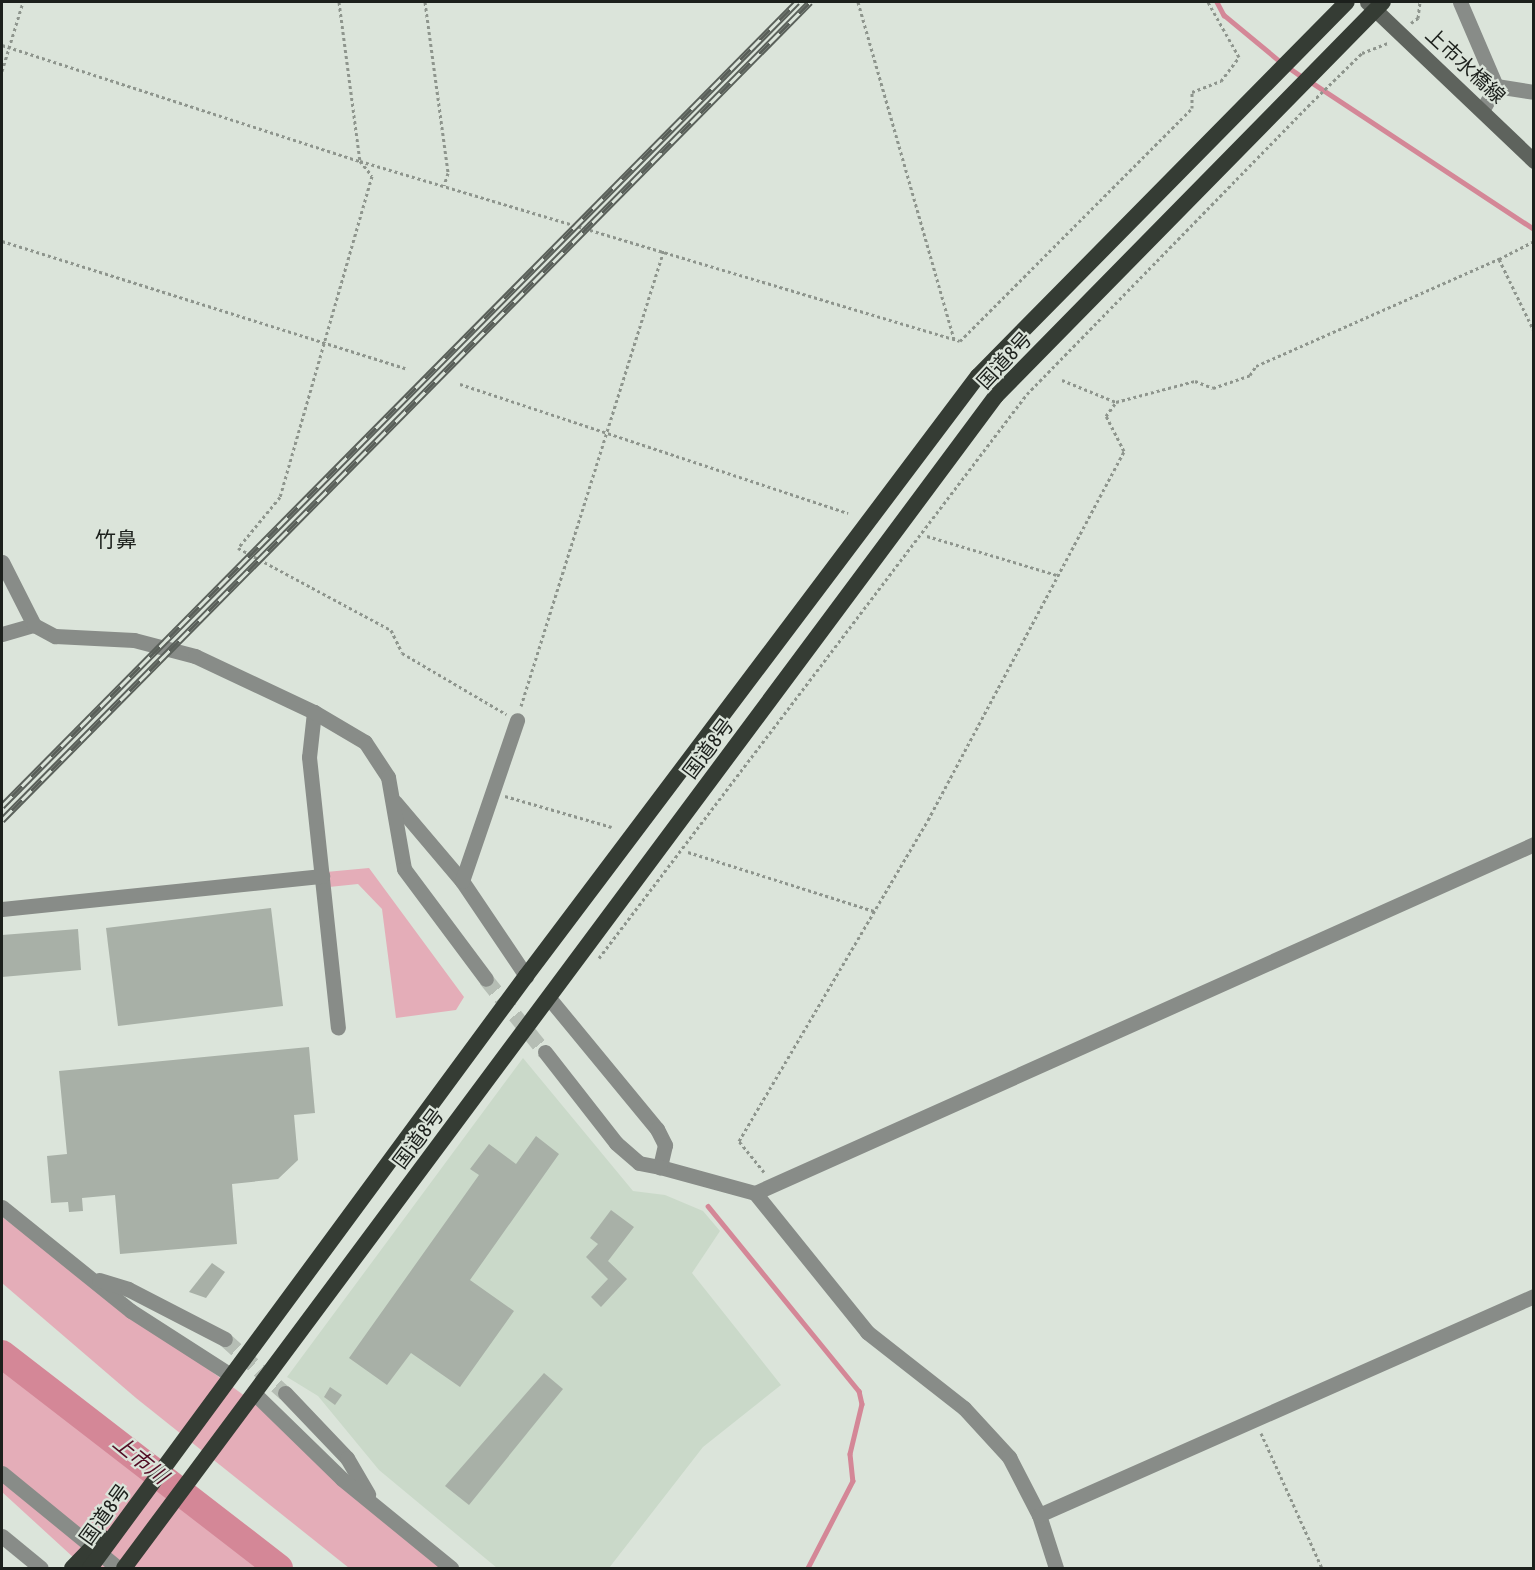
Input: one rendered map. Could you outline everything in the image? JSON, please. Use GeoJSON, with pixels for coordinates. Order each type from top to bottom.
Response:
{"type":"FeatureCollection","features":[{"type":"Feature","properties":{"kind":"highway","name":"国道8号"},"geometry":{"type":"LineString","coordinates":[[72,1569],[89,1563],[157,1478],[230,1374],[526,976],[978,376],[1347,2]]}},
{"type":"Feature","properties":{"kind":"highway","name":"国道8号"},"geometry":{"type":"LineString","coordinates":[[124,1569],[996,396],[1375,4]]}},
{"type":"Feature","properties":{"kind":"highway"},"geometry":{"type":"LineString","coordinates":[[138,1569],[180,1496]]}},
{"type":"Feature","properties":{"kind":"main road","name":"上市水橋線"},"geometry":{"type":"LineString","coordinates":[[1375,4],[1400,32],[1483,109],[1533,161]]}},
{"type":"Feature","properties":{"kind":"street"},"geometry":{"type":"LineString","coordinates":[[1460,2],[1496,86]]}},
{"type":"Feature","properties":{"kind":"street"},"geometry":{"type":"LineString","coordinates":[[1496,86],[1533,92]]}},
{"type":"Feature","properties":{"kind":"street"},"geometry":{"type":"LineString","coordinates":[[1483,109],[1496,86]]}},
{"type":"Feature","properties":{"kind":"street"},"geometry":{"type":"LineString","coordinates":[[2,562],[34,625]]}},
{"type":"Feature","properties":{"kind":"street"},"geometry":{"type":"LineString","coordinates":[[2,634],[34,625],[74,641],[134,640],[195,656],[314,712],[365,742],[388,777],[395,802],[404,869],[486,979]]}},
{"type":"Feature","properties":{"kind":"street"},"geometry":{"type":"LineString","coordinates":[[314,712],[309,757],[338,1028]]}},
{"type":"Feature","properties":{"kind":"street"},"geometry":{"type":"LineString","coordinates":[[462,881],[494,793],[516,720]]}},
{"type":"Feature","properties":{"kind":"street"},"geometry":{"type":"LineString","coordinates":[[395,802],[462,881],[526,976]]}},
{"type":"Feature","properties":{"kind":"street"},"geometry":{"type":"LineString","coordinates":[[755,1193],[1533,844]]}},
{"type":"Feature","properties":{"kind":"street"},"geometry":{"type":"LineString","coordinates":[[2,909],[322,876]]}},
{"type":"Feature","properties":{"kind":"street"},"geometry":{"type":"LineString","coordinates":[[549,998],[657,1129],[665,1145],[660,1167]]}},
{"type":"Feature","properties":{"kind":"street"},"geometry":{"type":"LineString","coordinates":[[545,1052],[616,1143],[639,1163],[755,1193],[867,1332],[964,1408],[1009,1457],[1039,1515],[1056,1569]]}},
{"type":"Feature","properties":{"kind":"street"},"geometry":{"type":"LineString","coordinates":[[2,1207],[90,1278],[230,1374]]}},
{"type":"Feature","properties":{"kind":"street"},"geometry":{"type":"LineString","coordinates":[[90,1278],[128,1289],[225,1339]]}},
{"type":"Feature","properties":{"kind":"street"},"geometry":{"type":"LineString","coordinates":[[1039,1515],[1533,1296]]}},
{"type":"Feature","properties":{"kind":"street"},"geometry":{"type":"LineString","coordinates":[[285,1393],[347,1458],[371,1499]]}},
{"type":"Feature","properties":{"kind":"street"},"geometry":{"type":"LineString","coordinates":[[255,1394],[452,1569]]}},
{"type":"Feature","properties":{"kind":"street"},"geometry":{"type":"LineString","coordinates":[[2,1473],[118,1569]]}},
{"type":"Feature","properties":{"kind":"street"},"geometry":{"type":"LineString","coordinates":[[2,1536],[37,1567]]}},
{"type":"Feature","properties":{"kind":"path"},"geometry":{"type":"LineString","coordinates":[[2,71],[23,2]]}},
{"type":"Feature","properties":{"kind":"path"},"geometry":{"type":"LineString","coordinates":[[339,2],[360,160],[372,176],[280,497],[238,548],[391,630],[402,653],[516,720],[664,249]]}},
{"type":"Feature","properties":{"kind":"path"},"geometry":{"type":"LineString","coordinates":[[425,2],[448,173],[444,185]]}},
{"type":"Feature","properties":{"kind":"path"},"geometry":{"type":"LineString","coordinates":[[858,2],[954,339]]}},
{"type":"Feature","properties":{"kind":"path"},"geometry":{"type":"LineString","coordinates":[[2,45],[360,160],[664,249],[954,339],[982,325],[1056,241],[1192,108],[1192,92],[1203,84],[1221,81],[1239,57],[1208,2]]}},
{"type":"Feature","properties":{"kind":"path"},"geometry":{"type":"LineString","coordinates":[[594,965],[1028,394],[1354,62],[1384,47],[1418,18],[1420,2]]}},
{"type":"Feature","properties":{"kind":"path"},"geometry":{"type":"LineString","coordinates":[[2,241],[406,368]]}},
{"type":"Feature","properties":{"kind":"path"},"geometry":{"type":"LineString","coordinates":[[1062,380],[1116,402],[1195,381],[1213,388],[1250,375],[1256,366],[1533,241]]}},
{"type":"Feature","properties":{"kind":"path"},"geometry":{"type":"LineString","coordinates":[[1499,258],[1533,331]]}},
{"type":"Feature","properties":{"kind":"path"},"geometry":{"type":"LineString","coordinates":[[460,384],[848,513]]}},
{"type":"Feature","properties":{"kind":"path"},"geometry":{"type":"LineString","coordinates":[[774,1184],[739,1141],[874,911],[1124,450],[1106,416],[1116,402]]}},
{"type":"Feature","properties":{"kind":"path"},"geometry":{"type":"LineString","coordinates":[[927,536],[1057,575]]}},
{"type":"Feature","properties":{"kind":"path"},"geometry":{"type":"LineString","coordinates":[[494,793],[612,827]]}},
{"type":"Feature","properties":{"kind":"path"},"geometry":{"type":"LineString","coordinates":[[688,852],[874,911]]}},
{"type":"Feature","properties":{"kind":"path"},"geometry":{"type":"LineString","coordinates":[[1254,1418],[1322,1569]]}},
{"type":"Feature","properties":{"kind":"shaded area"},"geometry":{"type":"Polygon","coordinates":[[[369,868],[464,997],[456,1010],[396,1018],[382,909],[358,884],[329,887],[326,872],[369,868]]]}},
{"type":"Feature","properties":{"kind":"shaded area"},"geometry":{"type":"Polygon","coordinates":[[[523,1058],[633,1191],[665,1195],[703,1211],[720,1231],[692,1273],[781,1385],[703,1447],[609,1568],[497,1568],[379,1470],[318,1396],[287,1377],[523,1058]]]}},
{"type":"Feature","properties":{"kind":"shaded area"},"geometry":{"type":"Polygon","coordinates":[[[2,1217],[272,1416],[442,1568],[349,1568],[136,1398],[2,1283],[2,1217]]]}},
{"type":"Feature","properties":{"kind":"shaded area"},"geometry":{"type":"Polygon","coordinates":[[[2,1339],[96,1440],[223,1517],[281,1568],[85,1568],[2,1492],[2,1339]]]}},
{"type":"Feature","properties":{"kind":"building"},"geometry":{"type":"Polygon","coordinates":[[[271,908],[283,1006],[118,1026],[106,928],[271,908]]]}},
{"type":"Feature","properties":{"kind":"building"},"geometry":{"type":"Polygon","coordinates":[[[78,929],[81,970],[2,977],[2,935],[78,929]]]}},
{"type":"Feature","properties":{"kind":"building"},"geometry":{"type":"Polygon","coordinates":[[[309,1047],[315,1113],[294,1115],[298,1160],[278,1179],[232,1184],[237,1244],[120,1254],[115,1195],[82,1198],[83,1211],[69,1212],[68,1202],[51,1203],[47,1156],[67,1154],[59,1071],[309,1047]]]}},
{"type":"Feature","properties":{"kind":"building"},"geometry":{"type":"Polygon","coordinates":[[[536,1136],[559,1154],[470,1280],[514,1311],[460,1387],[411,1353],[387,1385],[349,1358],[479,1175],[470,1169],[489,1144],[516,1164],[536,1136]]]}},
{"type":"Feature","properties":{"kind":"building"},"geometry":{"type":"Polygon","coordinates":[[[611,1210],[634,1227],[608,1261],[627,1279],[601,1307],[591,1297],[608,1279],[586,1257],[598,1244],[590,1238],[611,1210]]]}},
{"type":"Feature","properties":{"kind":"building"},"geometry":{"type":"Polygon","coordinates":[[[212,1263],[225,1272],[206,1298],[189,1292],[212,1263]]]}},
{"type":"Feature","properties":{"kind":"building"},"geometry":{"type":"Polygon","coordinates":[[[544,1373],[563,1389],[469,1505],[445,1486],[544,1373]]]}},
{"type":"Feature","properties":{"kind":"building"},"geometry":{"type":"Polygon","coordinates":[[[330,1387],[342,1395],[335,1405],[324,1397],[330,1387]]]}},
{"type":"Feature","properties":{"kind":"waterway"},"geometry":{"type":"LineString","coordinates":[[1217,2],[1224,15],[1282,63]]}},
{"type":"Feature","properties":{"kind":"waterway"},"geometry":{"type":"LineString","coordinates":[[1288,67],[1304,78]]}},
{"type":"Feature","properties":{"kind":"waterway"},"geometry":{"type":"LineString","coordinates":[[1311,82],[1534,229]]}},
{"type":"Feature","properties":{"kind":"waterway"},"geometry":{"type":"LineString","coordinates":[[708,1206],[859,1391],[862,1404],[850,1454],[853,1481],[808,1568]]}},
{"type":"Feature","properties":{"kind":"waterway","name":"上市川"},"geometry":{"type":"LineString","coordinates":[[2,1354],[279,1568]]}},
{"type":"Feature","properties":{"kind":"tunnel"},"geometry":{"type":"LineString","coordinates":[[486,979],[545,1052]]}},
{"type":"Feature","properties":{"kind":"tunnel"},"geometry":{"type":"LineString","coordinates":[[225,1339],[285,1393]]}},
{"type":"Feature","properties":{"kind":"railway"},"geometry":{"type":"LineString","coordinates":[[2,806],[797,2]]}},
{"type":"Feature","properties":{"kind":"railway"},"geometry":{"type":"LineString","coordinates":[[2,820],[810,2]]}},
{"type":"Feature","properties":{"kind":"district","name":"竹鼻"},"geometry":{"type":"Point","coordinates":[116,539]}}]}
